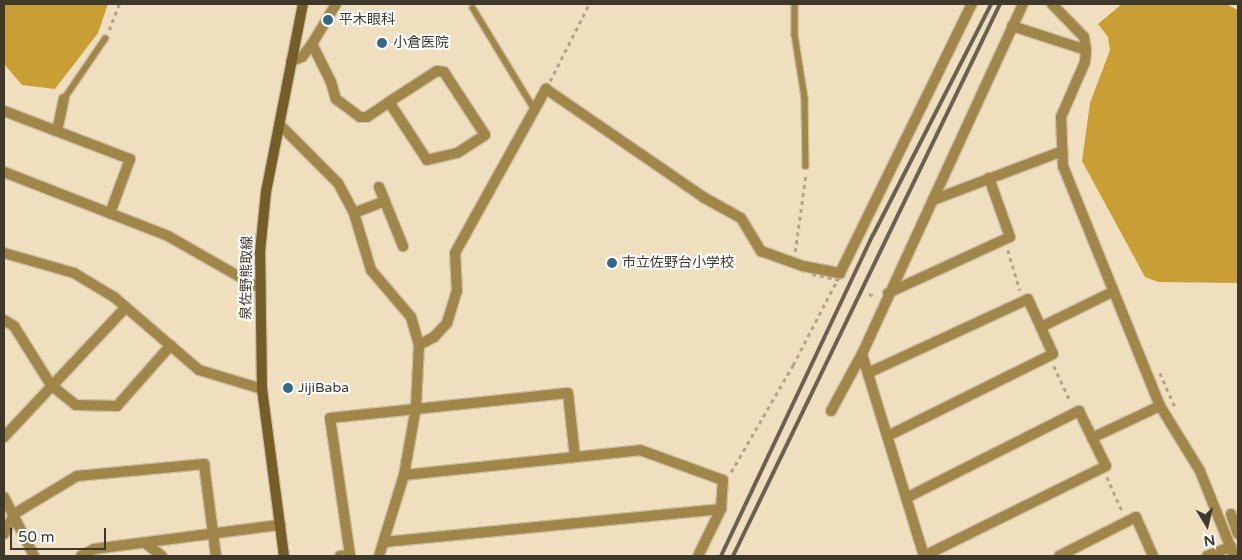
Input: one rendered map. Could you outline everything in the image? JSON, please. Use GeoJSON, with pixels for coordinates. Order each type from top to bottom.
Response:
{"type":"FeatureCollection","features":[{"type":"Feature","properties":{"kind":"main road","name":"泉佐野熊取線"},"geometry":{"type":"LineString","coordinates":[[284,556],[262,389],[259,288],[266,192],[303,4]]}},
{"type":"Feature","properties":{"kind":"street"},"geometry":{"type":"LineString","coordinates":[[291,61],[302,57],[336,4]]}},
{"type":"Feature","properties":{"kind":"street"},"geometry":{"type":"LineString","coordinates":[[419,345],[434,337],[447,323],[458,291],[455,253],[546,89],[703,197],[742,218],[762,251],[794,263],[840,276],[972,4]]}},
{"type":"Feature","properties":{"kind":"street"},"geometry":{"type":"LineString","coordinates":[[831,411],[862,354],[888,293],[1023,4]]}},
{"type":"Feature","properties":{"kind":"street"},"geometry":{"type":"LineString","coordinates":[[1052,4],[1084,37],[1086,50],[1085,62],[1060,117],[1062,166],[1160,406],[1200,471],[1232,552],[1207,556]]}},
{"type":"Feature","properties":{"kind":"street"},"geometry":{"type":"LineString","coordinates":[[1012,26],[1086,50]]}},
{"type":"Feature","properties":{"kind":"street"},"geometry":{"type":"LineString","coordinates":[[312,44],[341,104],[360,117],[367,117],[389,102],[437,71],[444,72],[485,135],[457,153],[427,160],[389,102]]}},
{"type":"Feature","properties":{"kind":"street"},"geometry":{"type":"LineString","coordinates":[[57,131],[64,99]]}},
{"type":"Feature","properties":{"kind":"street"},"geometry":{"type":"LineString","coordinates":[[4,111],[130,159],[110,213]]}},
{"type":"Feature","properties":{"kind":"street"},"geometry":{"type":"LineString","coordinates":[[278,124],[338,183],[354,213],[371,270],[411,317],[419,345],[416,407],[404,475],[379,556]]}},
{"type":"Feature","properties":{"kind":"street"},"geometry":{"type":"LineString","coordinates":[[933,200],[1060,152]]}},
{"type":"Feature","properties":{"kind":"street"},"geometry":{"type":"LineString","coordinates":[[4,172],[168,236],[259,288]]}},
{"type":"Feature","properties":{"kind":"street"},"geometry":{"type":"LineString","coordinates":[[888,293],[1010,236],[989,178]]}},
{"type":"Feature","properties":{"kind":"street"},"geometry":{"type":"LineString","coordinates":[[380,187],[403,246]]}},
{"type":"Feature","properties":{"kind":"street"},"geometry":{"type":"LineString","coordinates":[[354,213],[385,201]]}},
{"type":"Feature","properties":{"kind":"street"},"geometry":{"type":"LineString","coordinates":[[4,253],[74,273],[126,307],[199,370],[262,389]]}},
{"type":"Feature","properties":{"kind":"street"},"geometry":{"type":"LineString","coordinates":[[1041,326],[1112,292]]}},
{"type":"Feature","properties":{"kind":"street"},"geometry":{"type":"LineString","coordinates":[[868,373],[1028,299],[1053,354],[888,436]]}},
{"type":"Feature","properties":{"kind":"street"},"geometry":{"type":"LineString","coordinates":[[4,437],[50,385],[126,307]]}},
{"type":"Feature","properties":{"kind":"street"},"geometry":{"type":"LineString","coordinates":[[4,320],[14,326],[50,385],[76,405],[117,406],[171,344]]}},
{"type":"Feature","properties":{"kind":"street"},"geometry":{"type":"LineString","coordinates":[[862,354],[888,436],[906,498],[924,556],[1106,466],[1079,411],[906,498]]}},
{"type":"Feature","properties":{"kind":"street"},"geometry":{"type":"LineString","coordinates":[[340,556],[350,555],[330,418],[416,407],[568,393],[575,457]]}},
{"type":"Feature","properties":{"kind":"street"},"geometry":{"type":"LineString","coordinates":[[1092,438],[1160,406]]}},
{"type":"Feature","properties":{"kind":"street"},"geometry":{"type":"LineString","coordinates":[[404,475],[640,450],[723,480],[720,509],[698,556]]}},
{"type":"Feature","properties":{"kind":"street"},"geometry":{"type":"LineString","coordinates":[[4,534],[14,514],[77,476],[204,464],[216,556]]}},
{"type":"Feature","properties":{"kind":"street"},"geometry":{"type":"LineString","coordinates":[[4,497],[34,556]]}},
{"type":"Feature","properties":{"kind":"street"},"geometry":{"type":"LineString","coordinates":[[384,542],[720,509]]}},
{"type":"Feature","properties":{"kind":"street"},"geometry":{"type":"LineString","coordinates":[[1230,514],[1238,534]]}},
{"type":"Feature","properties":{"kind":"street"},"geometry":{"type":"LineString","coordinates":[[1059,556],[1136,517],[1153,556]]}},
{"type":"Feature","properties":{"kind":"street"},"geometry":{"type":"LineString","coordinates":[[81,556],[94,549],[280,525]]}},
{"type":"Feature","properties":{"kind":"street"},"geometry":{"type":"LineString","coordinates":[[145,543],[162,556]]}},
{"type":"Feature","properties":{"kind":"lane"},"geometry":{"type":"LineString","coordinates":[[794,4],[795,35],[805,98],[806,166]]}},
{"type":"Feature","properties":{"kind":"lane"},"geometry":{"type":"LineString","coordinates":[[473,8],[535,110]]}},
{"type":"Feature","properties":{"kind":"lane"},"geometry":{"type":"LineString","coordinates":[[64,99],[105,39]]}},
{"type":"Feature","properties":{"kind":"path"},"geometry":{"type":"LineString","coordinates":[[105,39],[119,4]]}},
{"type":"Feature","properties":{"kind":"path"},"geometry":{"type":"LineString","coordinates":[[546,89],[589,4]]}},
{"type":"Feature","properties":{"kind":"path"},"geometry":{"type":"LineString","coordinates":[[794,263],[806,190],[806,166]]}},
{"type":"Feature","properties":{"kind":"path"},"geometry":{"type":"LineString","coordinates":[[1005,239],[1024,301]]}},
{"type":"Feature","properties":{"kind":"path"},"geometry":{"type":"LineString","coordinates":[[723,480],[729,475],[793,365],[840,276],[812,274]]}},
{"type":"Feature","properties":{"kind":"path"},"geometry":{"type":"LineString","coordinates":[[1049,355],[1075,413]]}},
{"type":"Feature","properties":{"kind":"path"},"geometry":{"type":"LineString","coordinates":[[1159,369],[1177,412]]}},
{"type":"Feature","properties":{"kind":"path"},"geometry":{"type":"LineString","coordinates":[[1102,468],[1127,521]]}},
{"type":"Feature","properties":{"kind":"shaded area"},"geometry":{"type":"Polygon","coordinates":[[[4,4],[108,4],[98,33],[55,89],[22,85],[4,64],[4,4]]]}},
{"type":"Feature","properties":{"kind":"shaded area"},"geometry":{"type":"Polygon","coordinates":[[[1122,4],[1226,4],[1238,10],[1238,283],[1158,282],[1145,277],[1082,161],[1090,103],[1110,50],[1108,37],[1098,24],[1122,4]]]}},
{"type":"Feature","properties":{"kind":"railway"},"geometry":{"type":"LineString","coordinates":[[721,556],[873,235],[991,4]]}},
{"type":"Feature","properties":{"kind":"railway"},"geometry":{"type":"LineString","coordinates":[[733,556],[1000,4]]}},
{"type":"Feature","properties":{"kind":"place","name":"平木眼科"},"geometry":{"type":"Point","coordinates":[328,20]}},
{"type":"Feature","properties":{"kind":"place","name":"小倉医院"},"geometry":{"type":"Point","coordinates":[382,43]}},
{"type":"Feature","properties":{"kind":"place","name":"市立佐野台小学校"},"geometry":{"type":"Point","coordinates":[612,263]}},
{"type":"Feature","properties":{"kind":"place","name":"JijiBaba"},"geometry":{"type":"Point","coordinates":[288,388]}}]}
